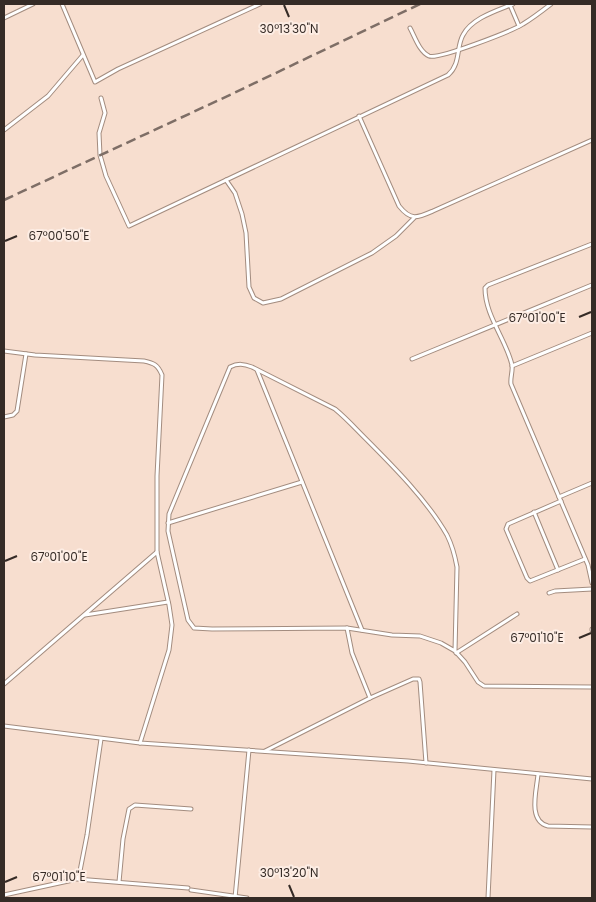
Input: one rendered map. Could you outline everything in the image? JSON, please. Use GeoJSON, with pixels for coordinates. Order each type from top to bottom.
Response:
{"type":"FeatureCollection","features":[{"type":"Feature","properties":{"kind":"lane"},"geometry":{"type":"LineString","coordinates":[[4,18],[33,4]]}},
{"type":"Feature","properties":{"kind":"lane"},"geometry":{"type":"LineString","coordinates":[[62,4],[95,82],[118,69],[260,4]]}},
{"type":"Feature","properties":{"kind":"lane"},"geometry":{"type":"LineString","coordinates":[[101,98],[104,113],[99,133],[99,152],[106,176],[129,226],[448,74],[456,62],[462,36],[471,25],[511,4],[519,26]]}},
{"type":"Feature","properties":{"kind":"lane"},"geometry":{"type":"LineString","coordinates":[[410,28],[420,48],[429,56],[436,56],[460,50],[519,26],[551,4]]}},
{"type":"Feature","properties":{"kind":"lane"},"geometry":{"type":"LineString","coordinates":[[4,130],[48,96],[83,55]]}},
{"type":"Feature","properties":{"kind":"lane"},"geometry":{"type":"LineString","coordinates":[[359,116],[399,206],[408,216],[414,217],[433,211],[592,140]]}},
{"type":"Feature","properties":{"kind":"lane"},"geometry":{"type":"LineString","coordinates":[[226,180],[235,193],[244,223],[250,287],[254,298],[263,303],[281,299],[372,253],[396,236],[414,217]]}},
{"type":"Feature","properties":{"kind":"lane"},"geometry":{"type":"LineString","coordinates":[[592,244],[488,285],[485,288],[488,306],[512,366],[511,384],[585,559],[592,583]]}},
{"type":"Feature","properties":{"kind":"lane"},"geometry":{"type":"LineString","coordinates":[[412,359],[592,285]]}},
{"type":"Feature","properties":{"kind":"lane"},"geometry":{"type":"LineString","coordinates":[[512,366],[592,333]]}},
{"type":"Feature","properties":{"kind":"lane"},"geometry":{"type":"LineString","coordinates":[[4,351],[153,362],[162,375],[157,552],[172,626],[170,650],[140,743]]}},
{"type":"Feature","properties":{"kind":"lane"},"geometry":{"type":"LineString","coordinates":[[4,417],[13,415],[17,411],[26,354]]}},
{"type":"Feature","properties":{"kind":"lane"},"geometry":{"type":"LineString","coordinates":[[456,652],[457,567],[452,546],[440,524],[422,500],[344,416],[327,404],[244,364],[230,367],[168,523],[185,609],[188,620],[194,628],[347,628],[392,635],[420,636],[441,643],[456,652],[478,682],[484,686],[592,687]]}},
{"type":"Feature","properties":{"kind":"lane"},"geometry":{"type":"LineString","coordinates":[[257,370],[362,630]]}},
{"type":"Feature","properties":{"kind":"lane"},"geometry":{"type":"LineString","coordinates":[[168,523],[302,482]]}},
{"type":"Feature","properties":{"kind":"lane"},"geometry":{"type":"LineString","coordinates":[[585,559],[530,581],[506,528],[508,524],[592,483]]}},
{"type":"Feature","properties":{"kind":"lane"},"geometry":{"type":"LineString","coordinates":[[534,512],[558,570]]}},
{"type":"Feature","properties":{"kind":"lane"},"geometry":{"type":"LineString","coordinates":[[4,684],[157,552]]}},
{"type":"Feature","properties":{"kind":"lane"},"geometry":{"type":"LineString","coordinates":[[549,593],[592,589]]}},
{"type":"Feature","properties":{"kind":"lane"},"geometry":{"type":"LineString","coordinates":[[84,615],[168,602]]}},
{"type":"Feature","properties":{"kind":"lane"},"geometry":{"type":"LineString","coordinates":[[456,652],[517,614]]}},
{"type":"Feature","properties":{"kind":"lane"},"geometry":{"type":"LineString","coordinates":[[347,628],[352,653],[370,698]]}},
{"type":"Feature","properties":{"kind":"lane"},"geometry":{"type":"LineString","coordinates":[[265,751],[370,698],[413,679],[419,679],[426,763]]}},
{"type":"Feature","properties":{"kind":"lane"},"geometry":{"type":"LineString","coordinates":[[4,726],[140,743],[426,763],[592,779]]}},
{"type":"Feature","properties":{"kind":"lane"},"geometry":{"type":"LineString","coordinates":[[76,879],[79,876],[87,835],[101,739]]}},
{"type":"Feature","properties":{"kind":"lane"},"geometry":{"type":"LineString","coordinates":[[235,897],[249,750]]}},
{"type":"Feature","properties":{"kind":"lane"},"geometry":{"type":"LineString","coordinates":[[488,898],[494,770]]}},
{"type":"Feature","properties":{"kind":"lane"},"geometry":{"type":"LineString","coordinates":[[538,774],[535,810],[538,821],[548,826],[592,827]]}},
{"type":"Feature","properties":{"kind":"lane"},"geometry":{"type":"LineString","coordinates":[[119,882],[123,839],[129,809],[135,805],[191,809]]}},
{"type":"Feature","properties":{"kind":"lane"},"geometry":{"type":"LineString","coordinates":[[5,896],[76,879],[189,889],[247,898]]}},
{"type":"Feature","properties":{"kind":"railway"},"geometry":{"type":"LineString","coordinates":[[4,200],[420,4]]}}]}
